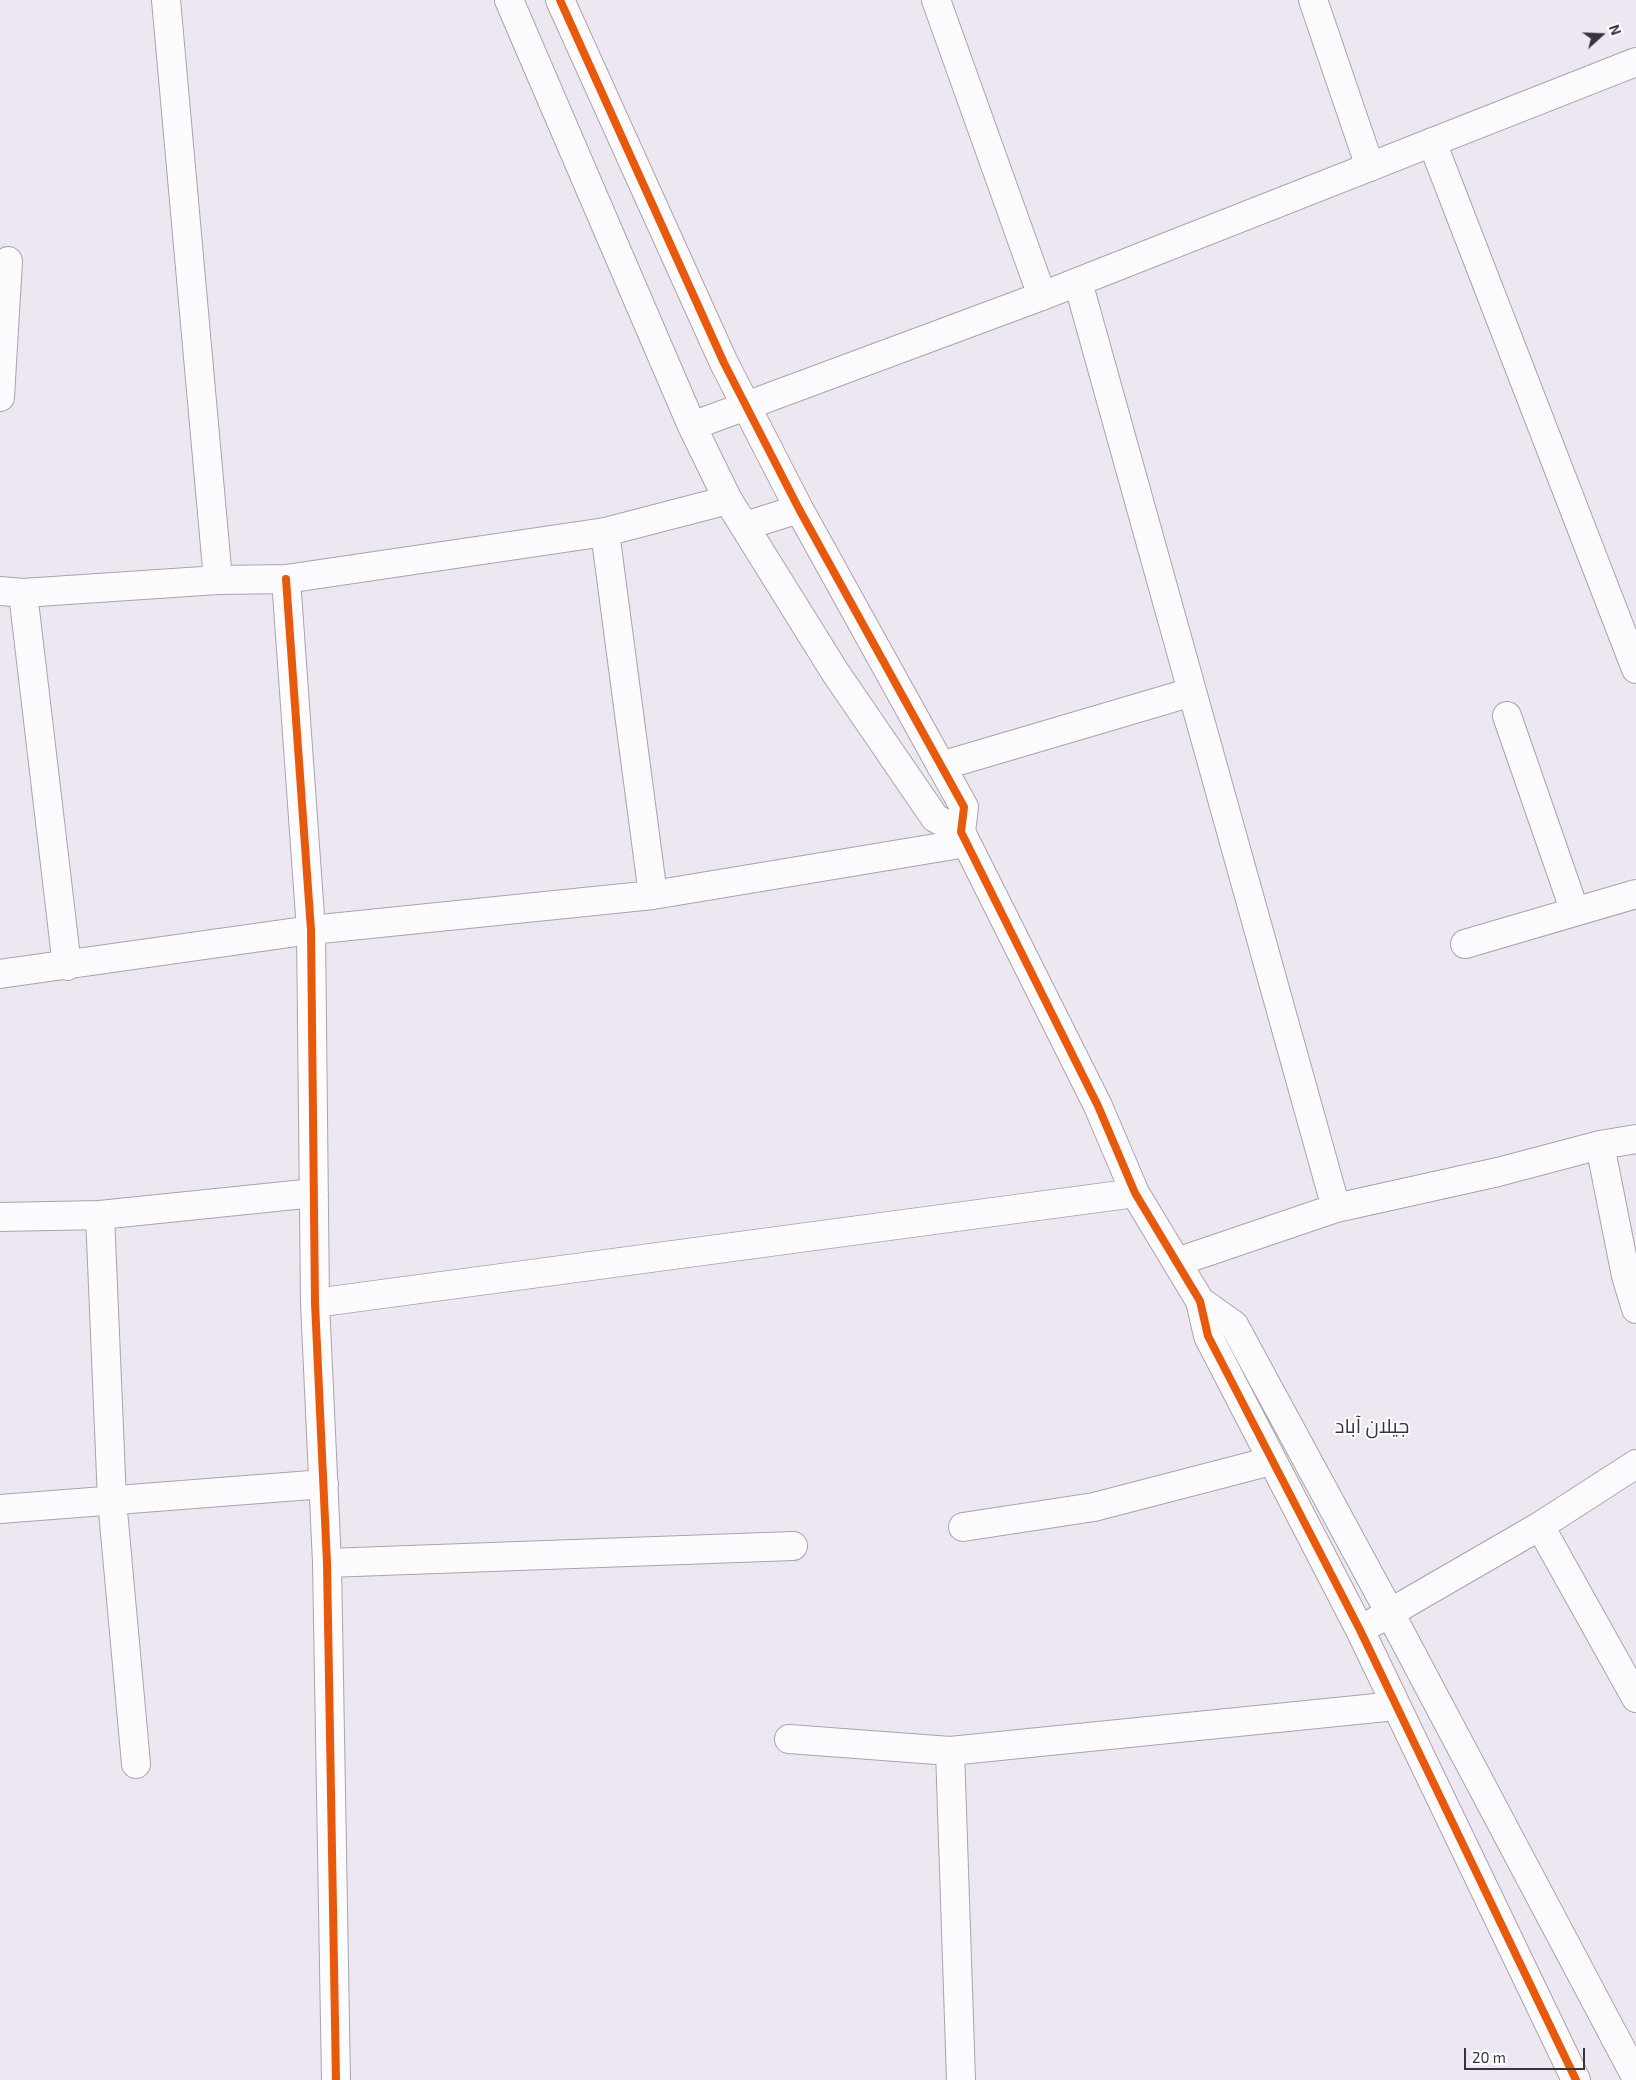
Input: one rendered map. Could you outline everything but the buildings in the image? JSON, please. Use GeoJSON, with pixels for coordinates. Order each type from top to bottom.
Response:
{"type":"FeatureCollection","features":[{"type":"Feature","properties":{"kind":"street"},"geometry":{"type":"LineString","coordinates":[[166,0],[218,580]]}},
{"type":"Feature","properties":{"kind":"street"},"geometry":{"type":"LineString","coordinates":[[509,0],[692,426],[728,500],[835,672],[935,818],[964,838]]}},
{"type":"Feature","properties":{"kind":"street"},"geometry":{"type":"LineString","coordinates":[[560,0],[679,265],[745,405],[964,807],[964,838],[1098,1106],[1135,1193],[1200,1301],[1208,1336],[1360,1630],[1576,2080]]}},
{"type":"Feature","properties":{"kind":"street"},"geometry":{"type":"LineString","coordinates":[[936,0],[1042,296]]}},
{"type":"Feature","properties":{"kind":"street"},"geometry":{"type":"LineString","coordinates":[[1313,0],[1370,167]]}},
{"type":"Feature","properties":{"kind":"street"},"geometry":{"type":"LineString","coordinates":[[692,426],[1042,296],[1636,62]]}},
{"type":"Feature","properties":{"kind":"street"},"geometry":{"type":"LineString","coordinates":[[1432,142],[1636,669]]}},
{"type":"Feature","properties":{"kind":"street"},"geometry":{"type":"LineString","coordinates":[[0,397],[8,261]]}},
{"type":"Feature","properties":{"kind":"street"},"geometry":{"type":"LineString","coordinates":[[1078,282],[1336,1208]]}},
{"type":"Feature","properties":{"kind":"street"},"geometry":{"type":"LineString","coordinates":[[67,966],[12,592],[218,580],[286,579],[605,532],[728,500]]}},
{"type":"Feature","properties":{"kind":"street"},"geometry":{"type":"LineString","coordinates":[[745,526],[800,509]]}},
{"type":"Feature","properties":{"kind":"street"},"geometry":{"type":"LineString","coordinates":[[605,532],[653,895]]}},
{"type":"Feature","properties":{"kind":"street"},"geometry":{"type":"LineString","coordinates":[[286,579],[311,930],[315,1303],[327,1563],[336,2080]]}},
{"type":"Feature","properties":{"kind":"street"},"geometry":{"type":"LineString","coordinates":[[940,766],[1192,692]]}},
{"type":"Feature","properties":{"kind":"street"},"geometry":{"type":"LineString","coordinates":[[1507,716],[1575,912]]}},
{"type":"Feature","properties":{"kind":"street"},"geometry":{"type":"LineString","coordinates":[[0,974],[311,930],[653,895],[964,838]]}},
{"type":"Feature","properties":{"kind":"street"},"geometry":{"type":"LineString","coordinates":[[1465,944],[1636,894]]}},
{"type":"Feature","properties":{"kind":"street"},"geometry":{"type":"LineString","coordinates":[[1177,1262],[1336,1208],[1498,1172],[1600,1145],[1636,1139]]}},
{"type":"Feature","properties":{"kind":"street"},"geometry":{"type":"LineString","coordinates":[[1600,1145],[1626,1276],[1636,1309]]}},
{"type":"Feature","properties":{"kind":"street"},"geometry":{"type":"LineString","coordinates":[[0,1217],[100,1215],[314,1193]]}},
{"type":"Feature","properties":{"kind":"street"},"geometry":{"type":"LineString","coordinates":[[315,1303],[1135,1193]]}},
{"type":"Feature","properties":{"kind":"street"},"geometry":{"type":"LineString","coordinates":[[100,1215],[112,1500],[136,1764]]}},
{"type":"Feature","properties":{"kind":"street"},"geometry":{"type":"LineString","coordinates":[[1200,1301],[1234,1325],[1390,1612],[1636,2077]]}},
{"type":"Feature","properties":{"kind":"street"},"geometry":{"type":"LineString","coordinates":[[963,1527],[1094,1507],[1271,1461]]}},
{"type":"Feature","properties":{"kind":"street"},"geometry":{"type":"LineString","coordinates":[[1360,1630],[1540,1526],[1636,1464]]}},
{"type":"Feature","properties":{"kind":"street"},"geometry":{"type":"LineString","coordinates":[[0,1509],[324,1484]]}},
{"type":"Feature","properties":{"kind":"street"},"geometry":{"type":"LineString","coordinates":[[1540,1526],[1636,1698]]}},
{"type":"Feature","properties":{"kind":"street"},"geometry":{"type":"LineString","coordinates":[[327,1563],[793,1546]]}},
{"type":"Feature","properties":{"kind":"street"},"geometry":{"type":"LineString","coordinates":[[789,1740],[950,1751],[1396,1706]]}},
{"type":"Feature","properties":{"kind":"street"},"geometry":{"type":"LineString","coordinates":[[950,1751],[961,2080]]}},
{"type":"Feature","properties":{"kind":"cycle path"},"geometry":{"type":"LineString","coordinates":[[560,0],[724,363],[799,509],[964,807],[961,832],[1098,1106],[1135,1193],[1200,1301],[1208,1336],[1360,1630],[1576,2080]]}},
{"type":"Feature","properties":{"kind":"cycle path"},"geometry":{"type":"LineString","coordinates":[[286,579],[311,930],[315,1303],[327,1563],[336,2080]]}},
{"type":"Feature","properties":{"kind":"district","name":"جیلان آباد"},"geometry":{"type":"Point","coordinates":[1372,1426]}}]}
